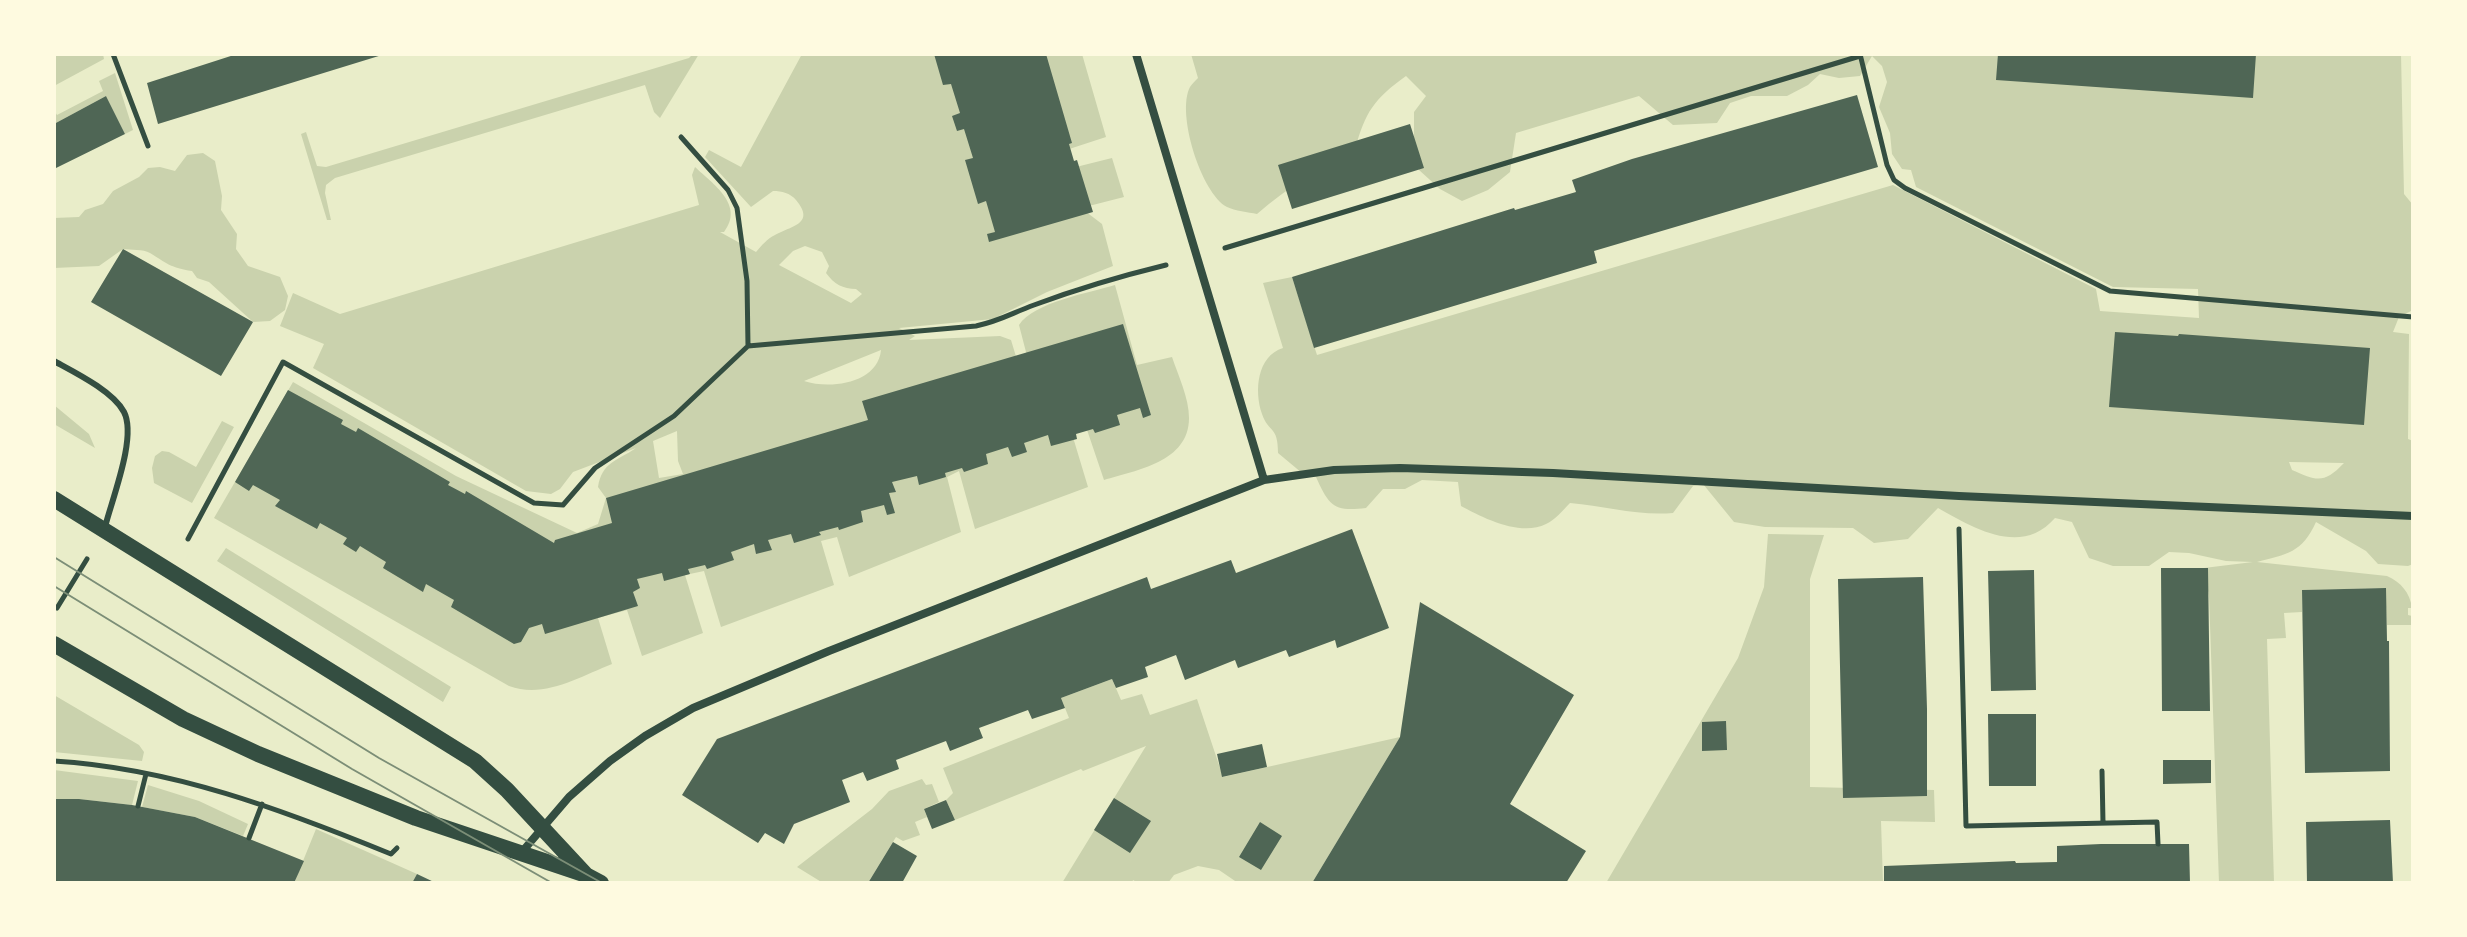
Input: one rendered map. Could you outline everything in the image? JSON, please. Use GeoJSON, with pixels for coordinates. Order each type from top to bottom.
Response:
{"type":"FeatureCollection","features":[{"type":"Feature","properties":{"kind":"main road"},"geometry":{"type":"LineString","coordinates":[[54,499],[463,752],[490,773],[540,828],[594,879]]}},
{"type":"Feature","properties":{"kind":"main road"},"geometry":{"type":"LineString","coordinates":[[54,644],[164,709],[237,745],[407,814],[594,879]]}},
{"type":"Feature","properties":{"kind":"street"},"geometry":{"type":"LineString","coordinates":[[1136,54],[1264,480]]}},
{"type":"Feature","properties":{"kind":"street"},"geometry":{"type":"LineString","coordinates":[[521,853],[540,828],[610,761],[693,708],[829,651],[1264,480],[1334,470],[1400,468],[2413,516]]}},
{"type":"Feature","properties":{"kind":"lane"},"geometry":{"type":"LineString","coordinates":[[54,361],[100,388],[121,407],[127,419],[127,443],[104,530]]}},
{"type":"Feature","properties":{"kind":"path"},"geometry":{"type":"LineString","coordinates":[[113,54],[148,146]]}},
{"type":"Feature","properties":{"kind":"path"},"geometry":{"type":"LineString","coordinates":[[170,571],[283,362],[534,503],[563,505],[595,468],[674,416],[748,346],[976,326],[1003,320],[1031,306],[1115,278],[1197,257],[1860,55],[1887,165],[1894,180],[2110,291],[2413,317]]}},
{"type":"Feature","properties":{"kind":"path"},"geometry":{"type":"LineString","coordinates":[[681,137],[728,190],[737,208],[747,281],[748,346]]}},
{"type":"Feature","properties":{"kind":"path"},"geometry":{"type":"LineString","coordinates":[[1959,496],[1966,826],[2157,822],[2158,844]]}},
{"type":"Feature","properties":{"kind":"path"},"geometry":{"type":"LineString","coordinates":[[54,612],[104,530]]}},
{"type":"Feature","properties":{"kind":"path"},"geometry":{"type":"LineString","coordinates":[[54,761],[117,768],[200,786],[262,804],[391,854],[402,843]]}},
{"type":"Feature","properties":{"kind":"path"},"geometry":{"type":"LineString","coordinates":[[2102,771],[2103,823]]}},
{"type":"Feature","properties":{"kind":"path"},"geometry":{"type":"LineString","coordinates":[[138,806],[146,774]]}},
{"type":"Feature","properties":{"kind":"path"},"geometry":{"type":"LineString","coordinates":[[249,838],[262,804]]}},
{"type":"Feature","properties":{"kind":"green space"},"geometry":{"type":"Polygon","coordinates":[[[54,54],[103,54],[104,59],[54,86],[54,54]]]}},
{"type":"Feature","properties":{"kind":"green space"},"geometry":{"type":"Polygon","coordinates":[[[699,54],[660,118],[654,112],[645,85],[335,178],[326,185],[331,220],[327,220],[301,134],[306,132],[317,166],[326,167],[689,58],[699,54]]]}},
{"type":"Feature","properties":{"kind":"green space"},"geometry":{"type":"Polygon","coordinates":[[[802,54],[1082,54],[1106,137],[1060,152],[1076,167],[1112,158],[1124,197],[1081,208],[1102,224],[1113,266],[1047,292],[993,319],[899,328],[915,336],[909,340],[1000,336],[1011,340],[1024,383],[1033,379],[1019,325],[1026,317],[1049,304],[1115,285],[1137,365],[1172,357],[1189,410],[1187,433],[1180,445],[1159,462],[1104,480],[1083,418],[1069,424],[1088,487],[975,529],[959,471],[947,477],[961,532],[849,577],[837,537],[821,541],[834,585],[721,627],[704,571],[685,575],[703,633],[642,656],[627,610],[598,618],[612,664],[561,685],[535,690],[509,686],[214,518],[293,382],[456,476],[577,533],[598,524],[606,498],[598,487],[603,472],[611,463],[636,448],[573,472],[560,489],[551,494],[526,491],[313,368],[324,344],[280,326],[293,293],[340,314],[699,205],[692,175],[695,167],[718,188],[729,204],[730,222],[724,232],[720,232],[756,252],[770,238],[799,223],[803,214],[794,198],[780,191],[773,191],[751,207],[705,157],[709,150],[741,167],[802,54]],[[805,246],[793,251],[779,265],[851,303],[862,294],[832,280],[826,273],[829,266],[822,252],[805,246]],[[881,350],[804,381],[827,385],[862,377],[872,370],[881,350]],[[677,431],[653,441],[659,478],[683,474],[678,461],[677,431]]]}},
{"type":"Feature","properties":{"kind":"green space"},"geometry":{"type":"Polygon","coordinates":[[[1191,54],[2401,54],[2404,194],[2413,205],[2413,310],[2399,317],[2393,332],[2409,334],[2408,439],[2413,441],[2413,564],[2378,564],[2366,551],[2316,522],[2305,540],[2292,551],[2257,562],[2387,576],[2397,581],[2407,593],[2412,608],[2408,608],[2408,615],[2412,616],[2412,625],[2387,625],[2385,588],[2302,590],[2302,612],[2284,613],[2286,638],[2267,639],[2274,883],[2219,883],[2209,596],[2204,568],[2253,562],[2169,552],[2149,566],[2113,566],[2089,558],[2072,522],[2055,518],[2042,530],[2013,537],[1982,530],[1938,508],[1908,539],[1874,543],[1853,528],[1765,527],[1734,522],[1703,484],[1693,486],[1673,513],[1634,512],[1570,503],[1549,522],[1525,528],[1502,524],[1461,506],[1458,482],[1422,480],[1405,489],[1383,489],[1366,508],[1340,508],[1329,501],[1316,477],[1302,473],[1278,453],[1275,434],[1262,414],[1258,395],[1263,366],[1274,352],[1283,348],[1263,283],[1292,277],[1317,355],[1893,185],[2096,289],[2100,311],[2199,318],[2198,289],[2113,287],[1916,187],[1911,170],[1902,169],[1892,154],[1890,133],[1879,107],[1887,82],[1882,66],[1872,56],[1860,76],[1839,78],[1820,74],[1808,85],[1787,96],[1751,96],[1730,103],[1717,123],[1673,125],[1639,96],[1516,133],[1510,172],[1488,190],[1462,201],[1440,189],[1419,170],[1414,141],[1414,112],[1426,96],[1406,76],[1372,107],[1355,150],[1304,179],[1257,214],[1227,207],[1217,199],[1200,170],[1186,115],[1190,87],[1198,78],[1191,54]],[[2289,462],[2292,470],[2320,478],[2331,474],[2344,463],[2289,462]]]}},
{"type":"Feature","properties":{"kind":"green space"},"geometry":{"type":"Polygon","coordinates":[[[115,73],[133,130],[125,134],[106,96],[54,124],[54,110],[57,115],[103,91],[99,81],[115,73]]]}},
{"type":"Feature","properties":{"kind":"green space"},"geometry":{"type":"Polygon","coordinates":[[[203,153],[215,161],[222,196],[221,210],[237,234],[236,249],[248,266],[280,277],[288,296],[285,310],[270,321],[253,322],[209,282],[197,278],[192,271],[174,267],[144,251],[123,249],[99,266],[54,268],[54,218],[79,217],[85,210],[103,204],[113,191],[139,177],[148,168],[175,171],[187,155],[203,153]]]}},
{"type":"Feature","properties":{"kind":"green space"},"geometry":{"type":"Polygon","coordinates":[[[54,405],[89,434],[95,448],[54,424],[54,405]]]}},
{"type":"Feature","properties":{"kind":"green space"},"geometry":{"type":"Polygon","coordinates":[[[222,421],[234,427],[192,503],[154,483],[152,468],[155,456],[162,451],[169,452],[196,467],[222,421]]]}},
{"type":"Feature","properties":{"kind":"green space"},"geometry":{"type":"Polygon","coordinates":[[[1768,534],[1824,535],[1810,579],[1810,787],[1934,790],[1935,822],[1881,821],[1883,883],[1606,883],[1738,658],[1764,587],[1768,534]]]}},
{"type":"Feature","properties":{"kind":"green space"},"geometry":{"type":"Polygon","coordinates":[[[226,548],[451,687],[443,702],[217,561],[226,548]]]}},
{"type":"Feature","properties":{"kind":"green space"},"geometry":{"type":"Polygon","coordinates":[[[1112,679],[1121,700],[1142,694],[1150,715],[1197,699],[1223,777],[1400,737],[1312,883],[1238,883],[1219,870],[1198,866],[1174,875],[1168,883],[1138,883],[1133,880],[1132,883],[1062,883],[1146,746],[955,820],[946,800],[953,793],[943,768],[1069,718],[1061,698],[1112,679]]]}},
{"type":"Feature","properties":{"kind":"green space"},"geometry":{"type":"Polygon","coordinates":[[[54,695],[139,745],[144,752],[142,761],[54,752],[54,695]]]}},
{"type":"Feature","properties":{"kind":"green space"},"geometry":{"type":"Polygon","coordinates":[[[54,770],[138,781],[132,805],[54,799],[54,770]]]}},
{"type":"Feature","properties":{"kind":"green space"},"geometry":{"type":"Polygon","coordinates":[[[922,779],[926,785],[932,784],[939,802],[924,809],[927,817],[915,822],[920,835],[903,841],[896,837],[868,883],[823,883],[797,867],[872,809],[889,791],[922,779]]]}},
{"type":"Feature","properties":{"kind":"green space"},"geometry":{"type":"Polygon","coordinates":[[[148,785],[199,801],[248,824],[243,836],[195,817],[142,807],[148,785]]]}},
{"type":"Feature","properties":{"kind":"green space"},"geometry":{"type":"Polygon","coordinates":[[[316,829],[417,874],[412,883],[294,883],[316,829]]]}},
{"type":"Feature","properties":{"kind":"building"},"geometry":{"type":"Polygon","coordinates":[[[237,54],[382,55],[158,124],[147,83],[237,54]]]}},
{"type":"Feature","properties":{"kind":"building"},"geometry":{"type":"Polygon","coordinates":[[[934,54],[1046,54],[1072,143],[1069,144],[1074,161],[1077,160],[1093,212],[989,242],[987,234],[995,232],[986,201],[978,204],[965,160],[973,158],[964,129],[957,131],[952,116],[960,113],[951,84],[943,85],[934,54]]]}},
{"type":"Feature","properties":{"kind":"building"},"geometry":{"type":"Polygon","coordinates":[[[1998,54],[2256,54],[2253,98],[1996,80],[1998,54]]]}},
{"type":"Feature","properties":{"kind":"building"},"geometry":{"type":"Polygon","coordinates":[[[1857,95],[1878,167],[1594,251],[1597,263],[1314,348],[1292,277],[1514,208],[1576,192],[1572,180],[1632,159],[1857,95]]]}},
{"type":"Feature","properties":{"kind":"building"},"geometry":{"type":"Polygon","coordinates":[[[106,96],[125,134],[54,169],[54,124],[106,96]]]}},
{"type":"Feature","properties":{"kind":"building"},"geometry":{"type":"Polygon","coordinates":[[[1410,124],[1424,168],[1292,209],[1278,165],[1410,124]]]}},
{"type":"Feature","properties":{"kind":"building"},"geometry":{"type":"Polygon","coordinates":[[[123,249],[253,322],[221,376],[91,302],[123,249]]]}},
{"type":"Feature","properties":{"kind":"building"},"geometry":{"type":"Polygon","coordinates":[[[1123,324],[1151,415],[1143,418],[1140,408],[1117,415],[1120,425],[1095,433],[1093,429],[1076,434],[1077,439],[1051,446],[1048,435],[1024,443],[1027,452],[1012,457],[1008,447],[986,454],[988,464],[964,472],[962,468],[945,473],[946,477],[919,485],[917,476],[892,482],[896,492],[889,493],[895,513],[887,515],[884,505],[861,511],[863,522],[839,530],[838,527],[819,532],[821,535],[794,543],[791,534],[768,540],[772,550],[756,554],[754,544],[731,552],[734,560],[707,569],[705,565],[688,569],[690,574],[664,581],[662,573],[637,579],[640,588],[633,592],[638,606],[545,634],[542,624],[529,628],[521,642],[514,644],[451,607],[454,600],[426,584],[423,592],[383,568],[386,562],[360,546],[356,552],[343,544],[347,538],[320,523],[317,529],[275,506],[280,500],[253,485],[249,491],[235,482],[288,390],[343,420],[341,424],[356,432],[358,428],[450,482],[448,485],[465,494],[466,491],[554,543],[555,540],[612,523],[606,498],[868,420],[862,401],[1123,324]]]}},
{"type":"Feature","properties":{"kind":"building"},"geometry":{"type":"Polygon","coordinates":[[[2115,332],[2370,348],[2364,425],[2109,407],[2115,332]]]}},
{"type":"Feature","properties":{"kind":"building"},"geometry":{"type":"Polygon","coordinates":[[[1352,529],[1389,628],[1337,648],[1335,640],[1289,657],[1286,650],[1238,668],[1235,660],[1185,680],[1176,655],[1145,667],[1148,677],[1116,688],[1112,679],[1061,698],[1065,708],[1032,719],[1028,710],[979,728],[983,738],[950,751],[946,741],[896,760],[899,769],[867,781],[863,772],[842,780],[850,802],[794,824],[784,844],[765,833],[758,843],[682,795],[717,739],[1147,577],[1151,589],[1231,560],[1236,573],[1352,529]]]}},
{"type":"Feature","properties":{"kind":"building"},"geometry":{"type":"Polygon","coordinates":[[[2161,568],[2208,568],[2210,711],[2162,711],[2161,568]]]}},
{"type":"Feature","properties":{"kind":"building"},"geometry":{"type":"Polygon","coordinates":[[[2034,570],[2036,690],[1991,691],[1988,571],[2034,570]]]}},
{"type":"Feature","properties":{"kind":"building"},"geometry":{"type":"Polygon","coordinates":[[[1923,577],[1927,796],[1843,798],[1838,579],[1923,577]]]}},
{"type":"Feature","properties":{"kind":"building"},"geometry":{"type":"Polygon","coordinates":[[[2386,588],[2390,771],[2305,773],[2302,590],[2386,588]]]}},
{"type":"Feature","properties":{"kind":"building"},"geometry":{"type":"Polygon","coordinates":[[[1420,602],[1574,695],[1510,804],[1586,851],[1566,883],[1312,883],[1400,737],[1420,602]]]}},
{"type":"Feature","properties":{"kind":"building"},"geometry":{"type":"Polygon","coordinates":[[[1988,714],[2036,714],[2036,786],[1989,786],[1988,714]]]}},
{"type":"Feature","properties":{"kind":"building"},"geometry":{"type":"Polygon","coordinates":[[[1726,721],[1727,750],[1702,751],[1702,722],[1726,721]]]}},
{"type":"Feature","properties":{"kind":"building"},"geometry":{"type":"Polygon","coordinates":[[[1262,744],[1267,767],[1222,777],[1217,754],[1262,744]]]}},
{"type":"Feature","properties":{"kind":"building"},"geometry":{"type":"Polygon","coordinates":[[[2163,760],[2211,760],[2211,783],[2163,784],[2163,760]]]}},
{"type":"Feature","properties":{"kind":"building"},"geometry":{"type":"Polygon","coordinates":[[[1114,798],[1151,821],[1130,853],[1094,830],[1114,798]]]}},
{"type":"Feature","properties":{"kind":"building"},"geometry":{"type":"Polygon","coordinates":[[[54,799],[132,805],[195,817],[304,861],[294,883],[54,883],[54,799]]]}},
{"type":"Feature","properties":{"kind":"building"},"geometry":{"type":"Polygon","coordinates":[[[946,800],[955,820],[932,829],[924,809],[946,800]]]}},
{"type":"Feature","properties":{"kind":"building"},"geometry":{"type":"Polygon","coordinates":[[[2390,820],[2393,883],[2307,883],[2306,822],[2390,820]]]}},
{"type":"Feature","properties":{"kind":"building"},"geometry":{"type":"Polygon","coordinates":[[[1260,822],[1282,836],[1261,870],[1239,857],[1260,822]]]}},
{"type":"Feature","properties":{"kind":"building"},"geometry":{"type":"Polygon","coordinates":[[[893,842],[917,856],[902,883],[868,883],[893,842]]]}},
{"type":"Feature","properties":{"kind":"building"},"geometry":{"type":"Polygon","coordinates":[[[2189,844],[2190,883],[1884,883],[1884,866],[2057,862],[2057,846],[2189,844]]]}},
{"type":"Feature","properties":{"kind":"building"},"geometry":{"type":"Polygon","coordinates":[[[417,874],[436,883],[412,883],[417,874]]]}},
{"type":"Feature","properties":{"kind":"tram line"},"geometry":{"type":"LineString","coordinates":[[54,557],[379,758],[602,883]]}},
{"type":"Feature","properties":{"kind":"tram line"},"geometry":{"type":"LineString","coordinates":[[54,586],[352,769],[552,883]]}}]}
